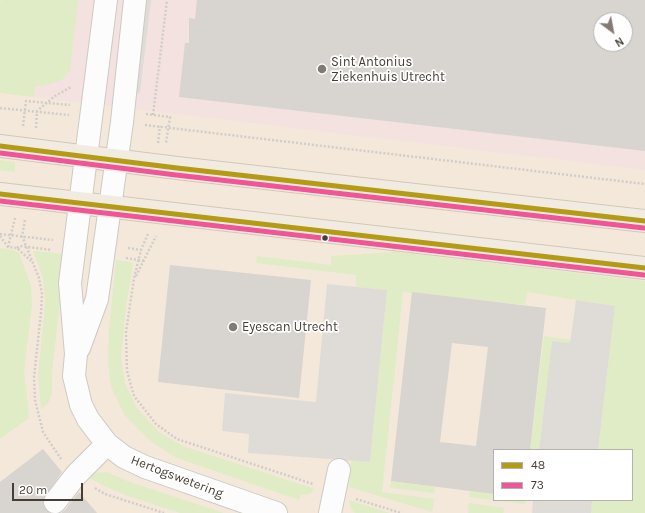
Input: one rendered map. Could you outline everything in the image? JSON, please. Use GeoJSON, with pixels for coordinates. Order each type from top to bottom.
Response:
{"type":"FeatureCollection","features":[{"type":"Feature","properties":{"kind":"main road"},"geometry":{"type":"LineString","coordinates":[[0,146],[645,221]]}},
{"type":"Feature","properties":{"kind":"main road"},"geometry":{"type":"LineString","coordinates":[[0,194],[645,268]]}},
{"type":"Feature","properties":{"kind":"street","name":"Hertogswetering"},"geometry":{"type":"LineString","coordinates":[[106,0],[93,118],[70,283],[76,354],[74,376],[81,405],[92,425],[107,444],[124,457],[145,467],[276,513]]}},
{"type":"Feature","properties":{"kind":"street","name":"Hertogswetering"},"geometry":{"type":"LineString","coordinates":[[76,354],[97,299],[122,122],[135,0]]}},
{"type":"Feature","properties":{"kind":"street"},"geometry":{"type":"LineString","coordinates":[[55,502],[76,475],[107,444]]}},
{"type":"Feature","properties":{"kind":"street"},"geometry":{"type":"LineString","coordinates":[[330,513],[339,470]]}},
{"type":"Feature","properties":{"kind":"path"},"geometry":{"type":"LineString","coordinates":[[153,115],[167,0]]}},
{"type":"Feature","properties":{"kind":"path"},"geometry":{"type":"LineString","coordinates":[[0,108],[93,118]]}},
{"type":"Feature","properties":{"kind":"path"},"geometry":{"type":"LineString","coordinates":[[122,122],[645,184]]}},
{"type":"Feature","properties":{"kind":"path"},"geometry":{"type":"LineString","coordinates":[[156,165],[160,126]]}},
{"type":"Feature","properties":{"kind":"path"},"geometry":{"type":"LineString","coordinates":[[150,212],[148,235],[141,250],[134,278],[126,332],[127,371],[134,396],[156,424],[177,439],[401,513]]}},
{"type":"Feature","properties":{"kind":"path"},"geometry":{"type":"LineString","coordinates":[[0,236],[8,246],[17,248],[33,263]]}},
{"type":"Feature","properties":{"kind":"shaded area"},"geometry":{"type":"Polygon","coordinates":[[[0,0],[645,0],[645,513],[0,513],[0,0]]]}},
{"type":"Feature","properties":{"kind":"shaded area","name":"Sint Antonius Ziekenhuis Utrecht"},"geometry":{"type":"Polygon","coordinates":[[[0,0],[645,0],[645,170],[0,93],[0,0]]]}},
{"type":"Feature","properties":{"kind":"shaded area"},"geometry":{"type":"Polygon","coordinates":[[[143,0],[151,0],[140,92],[132,98],[143,0]]]}},
{"type":"Feature","properties":{"kind":"shaded area"},"geometry":{"type":"Polygon","coordinates":[[[327,284],[387,290],[370,462],[248,453],[249,434],[222,431],[225,393],[316,402],[327,284]]]}},
{"type":"Feature","properties":{"kind":"shaded area"},"geometry":{"type":"Polygon","coordinates":[[[576,300],[615,306],[598,449],[539,449],[552,341],[570,343],[576,300]]]}},
{"type":"Feature","properties":{"kind":"shaded area"},"geometry":{"type":"Polygon","coordinates":[[[533,501],[592,501],[591,513],[532,513],[533,501]]]}},
{"type":"Feature","properties":{"kind":"green space"},"geometry":{"type":"Polygon","coordinates":[[[4,0],[78,0],[70,70],[64,78],[54,83],[35,87],[34,97],[0,93],[0,2],[4,0]]]}},
{"type":"Feature","properties":{"kind":"green space"},"geometry":{"type":"Polygon","coordinates":[[[0,160],[15,162],[15,172],[0,170],[0,160]]]}},
{"type":"Feature","properties":{"kind":"green space"},"geometry":{"type":"Polygon","coordinates":[[[0,248],[13,250],[19,253],[31,286],[32,305],[24,372],[29,418],[0,439],[0,248]]]}},
{"type":"Feature","properties":{"kind":"green space"},"geometry":{"type":"Polygon","coordinates":[[[33,251],[64,254],[64,267],[52,372],[52,394],[48,403],[41,410],[38,374],[45,304],[43,278],[33,251]]]}},
{"type":"Feature","properties":{"kind":"green space"},"geometry":{"type":"Polygon","coordinates":[[[396,252],[645,281],[645,513],[591,513],[592,501],[633,501],[633,449],[598,449],[615,306],[527,292],[525,305],[403,292],[382,492],[434,499],[432,512],[349,487],[351,460],[370,462],[387,290],[356,287],[356,275],[256,263],[257,256],[331,265],[331,256],[396,252]]]}},
{"type":"Feature","properties":{"kind":"green space"},"geometry":{"type":"Polygon","coordinates":[[[116,260],[133,263],[126,307],[121,357],[125,383],[137,408],[159,432],[183,446],[315,489],[310,494],[301,495],[299,500],[177,458],[150,441],[125,416],[111,387],[108,359],[109,330],[116,260]]]}},
{"type":"Feature","properties":{"kind":"green space"},"geometry":{"type":"Polygon","coordinates":[[[544,336],[571,340],[570,343],[552,341],[539,449],[530,449],[544,336]]]}},
{"type":"Feature","properties":{"kind":"green space"},"geometry":{"type":"Polygon","coordinates":[[[107,472],[130,482],[224,513],[180,513],[125,495],[90,478],[96,473],[107,472]]]}},
{"type":"Feature","properties":{"kind":"green space"},"geometry":{"type":"Polygon","coordinates":[[[391,481],[435,487],[434,493],[390,488],[391,481]]]}},
{"type":"Feature","properties":{"kind":"green space"},"geometry":{"type":"Polygon","coordinates":[[[470,491],[493,494],[493,500],[469,497],[470,491]]]}},
{"type":"Feature","properties":{"kind":"green space"},"geometry":{"type":"Polygon","coordinates":[[[349,500],[390,513],[355,513],[351,508],[349,500]]]}},
{"type":"Feature","properties":{"kind":"green space"},"geometry":{"type":"Polygon","coordinates":[[[501,501],[526,501],[525,504],[501,501]]]}},
{"type":"Feature","properties":{"kind":"green space"},"geometry":{"type":"Polygon","coordinates":[[[469,503],[504,508],[503,513],[468,513],[469,503]]]}},
{"type":"Feature","properties":{"kind":"building","name":"Sint Antonius Ziekenhuis Utrecht"},"geometry":{"type":"Polygon","coordinates":[[[197,0],[645,0],[645,151],[179,97],[185,43],[189,43],[189,18],[195,19],[197,0]]]}},
{"type":"Feature","properties":{"kind":"building"},"geometry":{"type":"Polygon","coordinates":[[[170,265],[311,280],[299,398],[158,382],[170,265]]]}},
{"type":"Feature","properties":{"kind":"building"},"geometry":{"type":"Polygon","coordinates":[[[412,292],[546,308],[530,449],[493,449],[493,494],[391,481],[412,292]],[[452,343],[440,442],[476,446],[488,347],[452,343]]]}},
{"type":"Feature","properties":{"kind":"building"},"geometry":{"type":"Polygon","coordinates":[[[43,449],[62,472],[43,500],[44,507],[50,513],[0,513],[0,482],[43,449]]]}},
{"type":"Feature","properties":{"kind":"building"},"geometry":{"type":"Polygon","coordinates":[[[79,492],[97,513],[61,513],[65,510],[79,492]]]}},
{"type":"Feature","properties":{"kind":"transit line","name":"48"},"geometry":{"type":"LineString","coordinates":[[0,146],[177,168],[645,221]]}},
{"type":"Feature","properties":{"kind":"transit line","name":"73"},"geometry":{"type":"LineString","coordinates":[[0,153],[176,175],[644,228]]}},
{"type":"Feature","properties":{"kind":"transit line","name":"48"},"geometry":{"type":"LineString","coordinates":[[0,194],[645,268]]}},
{"type":"Feature","properties":{"kind":"transit line","name":"73"},"geometry":{"type":"LineString","coordinates":[[0,201],[644,275]]}},
{"type":"Feature","properties":{"kind":"place","name":"Sint Antonius Ziekenhuis Utrecht"},"geometry":{"type":"Point","coordinates":[322,69]}},
{"type":"Feature","properties":{"kind":"place","name":"Eyescan Utrecht"},"geometry":{"type":"Point","coordinates":[233,327]}}]}
